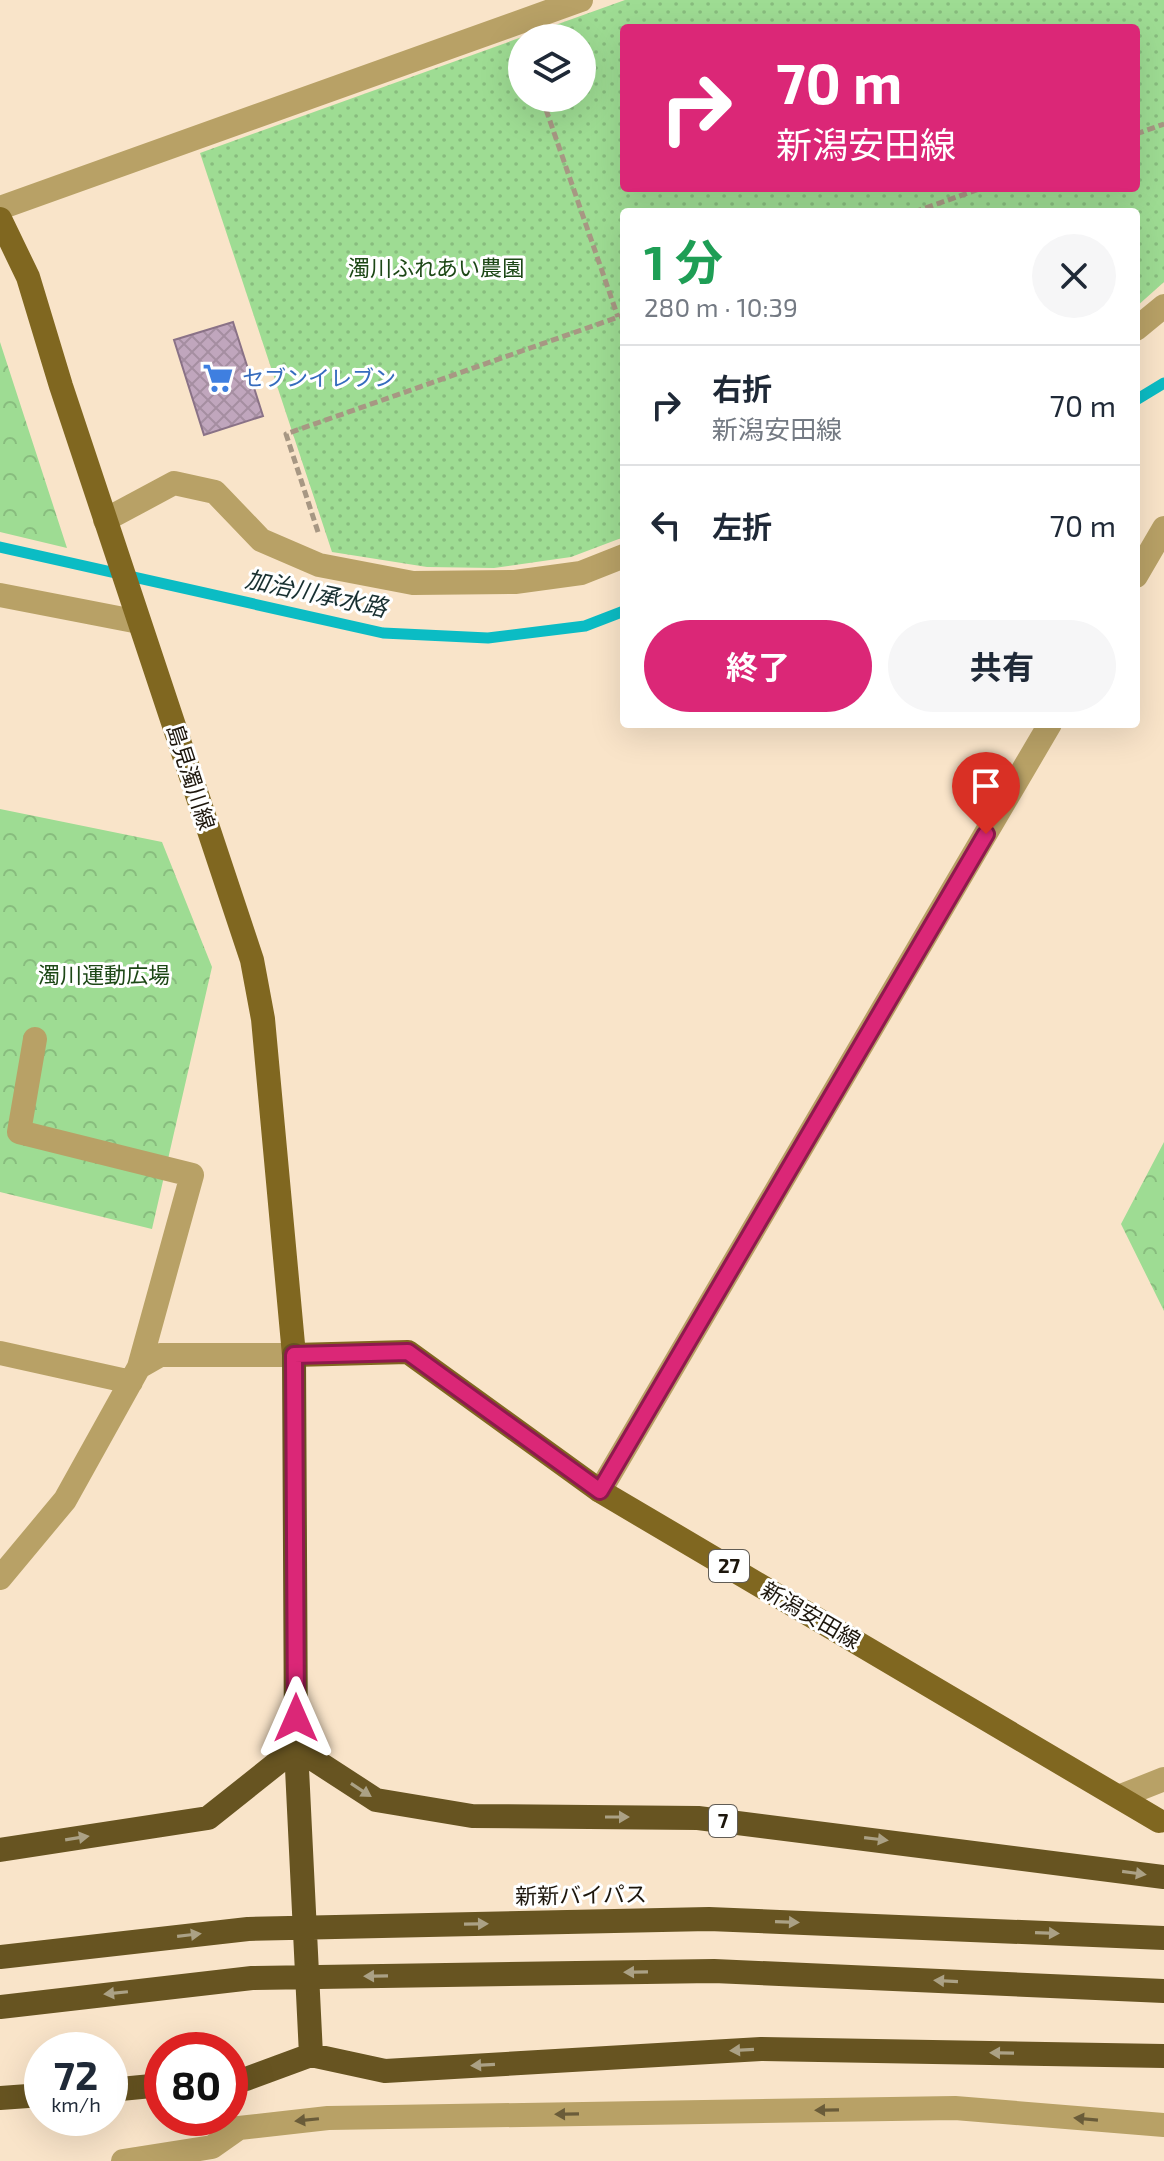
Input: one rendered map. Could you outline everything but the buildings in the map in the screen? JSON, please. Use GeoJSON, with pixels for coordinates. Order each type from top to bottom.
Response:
{"type":"FeatureCollection","features":[{"type":"Feature","properties":{"kind":"highway"},"geometry":{"type":"LineString","coordinates":[[294,1355],[296,1748],[311,2055]]}},
{"type":"Feature","properties":{"kind":"highway"},"geometry":{"type":"LineString","coordinates":[[0,1850],[208,1818],[296,1748]]}},
{"type":"Feature","properties":{"kind":"highway","name":"7"},"geometry":{"type":"LineString","coordinates":[[296,1748],[376,1800],[472,1816],[698,1818],[1164,1877]]}},
{"type":"Feature","properties":{"kind":"highway","name":"新新バイパス"},"geometry":{"type":"LineString","coordinates":[[0,1957],[248,1929],[709,1919],[1164,1938]]}},
{"type":"Feature","properties":{"kind":"highway"},"geometry":{"type":"LineString","coordinates":[[0,2007],[252,1978],[714,1971],[1164,1991]]}},
{"type":"Feature","properties":{"kind":"highway"},"geometry":{"type":"LineString","coordinates":[[248,2078],[311,2055],[385,2071],[761,2049],[1164,2056]]}},
{"type":"Feature","properties":{"kind":"highway"},"geometry":{"type":"LineString","coordinates":[[0,2098],[24,2096]]}},
{"type":"Feature","properties":{"kind":"main road","name":"島見濁川線"},"geometry":{"type":"LineString","coordinates":[[0,219],[28,277],[105,520],[252,960],[263,1019],[294,1355]]}},
{"type":"Feature","properties":{"kind":"main road","name":"新潟安田線"},"geometry":{"type":"LineString","coordinates":[[294,1355],[408,1352],[600,1491],[1159,1821]]}},
{"type":"Feature","properties":{"kind":"street"},"geometry":{"type":"LineString","coordinates":[[0,208],[581,0]]}},
{"type":"Feature","properties":{"kind":"street"},"geometry":{"type":"LineString","coordinates":[[105,520],[174,483],[215,492],[261,540],[319,565],[413,583],[515,582],[581,573],[620,558]]}},
{"type":"Feature","properties":{"kind":"street"},"geometry":{"type":"LineString","coordinates":[[1140,569],[1164,528]]}},
{"type":"Feature","properties":{"kind":"street"},"geometry":{"type":"LineString","coordinates":[[0,595],[139,622]]}},
{"type":"Feature","properties":{"kind":"street"},"geometry":{"type":"LineString","coordinates":[[600,1491],[1048,728]]}},
{"type":"Feature","properties":{"kind":"street"},"geometry":{"type":"LineString","coordinates":[[0,1578],[65,1500],[135,1375],[192,1175],[19,1132],[35,1039]]}},
{"type":"Feature","properties":{"kind":"street"},"geometry":{"type":"LineString","coordinates":[[0,1353],[135,1375],[160,1355],[294,1355]]}},
{"type":"Feature","properties":{"kind":"street"},"geometry":{"type":"LineString","coordinates":[[1121,1796],[1164,1779]]}},
{"type":"Feature","properties":{"kind":"street"},"geometry":{"type":"LineString","coordinates":[[123,2161],[212,2147],[239,2128],[328,2118],[955,2108],[1164,2125]]}},
{"type":"Feature","properties":{"kind":"path"},"geometry":{"type":"LineString","coordinates":[[547,112],[620,313]]}},
{"type":"Feature","properties":{"kind":"path"},"geometry":{"type":"LineString","coordinates":[[1140,133],[1164,124]]}},
{"type":"Feature","properties":{"kind":"path"},"geometry":{"type":"LineString","coordinates":[[925,208],[971,192]]}},
{"type":"Feature","properties":{"kind":"path"},"geometry":{"type":"LineString","coordinates":[[319,565],[318,526],[286,434],[620,316]]}},
{"type":"Feature","properties":{"kind":"green space","name":"濁川ふれあい農園"},"geometry":{"type":"Polygon","coordinates":[[[625,0],[1164,0],[1164,282],[1140,303],[1140,208],[620,208],[620,539],[571,557],[494,568],[427,567],[332,552],[200,153],[508,42],[508,112],[596,112],[596,24],[558,24],[625,0]]]}},
{"type":"Feature","properties":{"kind":"green space"},"geometry":{"type":"Polygon","coordinates":[[[0,342],[67,548],[0,532],[0,342]]]}},
{"type":"Feature","properties":{"kind":"green space","name":"濁川運動広場"},"geometry":{"type":"Polygon","coordinates":[[[0,809],[162,842],[212,967],[152,1229],[0,1192],[0,809]]]}},
{"type":"Feature","properties":{"kind":"green space"},"geometry":{"type":"Polygon","coordinates":[[[1164,1142],[1164,1311],[1121,1224],[1164,1142]]]}},
{"type":"Feature","properties":{"kind":"waterway","name":"加治川承水路"},"geometry":{"type":"LineString","coordinates":[[1140,398],[1164,383]]}},
{"type":"Feature","properties":{"kind":"waterway","name":"加治川承水路"},"geometry":{"type":"LineString","coordinates":[[0,547],[383,633],[488,638],[585,626],[620,613]]}},
{"type":"Feature","properties":{"kind":"place","name":"セブンイレブン"},"geometry":{"type":"Point","coordinates":[218,378]}},
{"type":"Feature","properties":{"kind":"route"},"geometry":{"type":"LineString","coordinates":[[296,1718],[294,1355],[408,1352],[600,1491],[986,834]]}}]}
